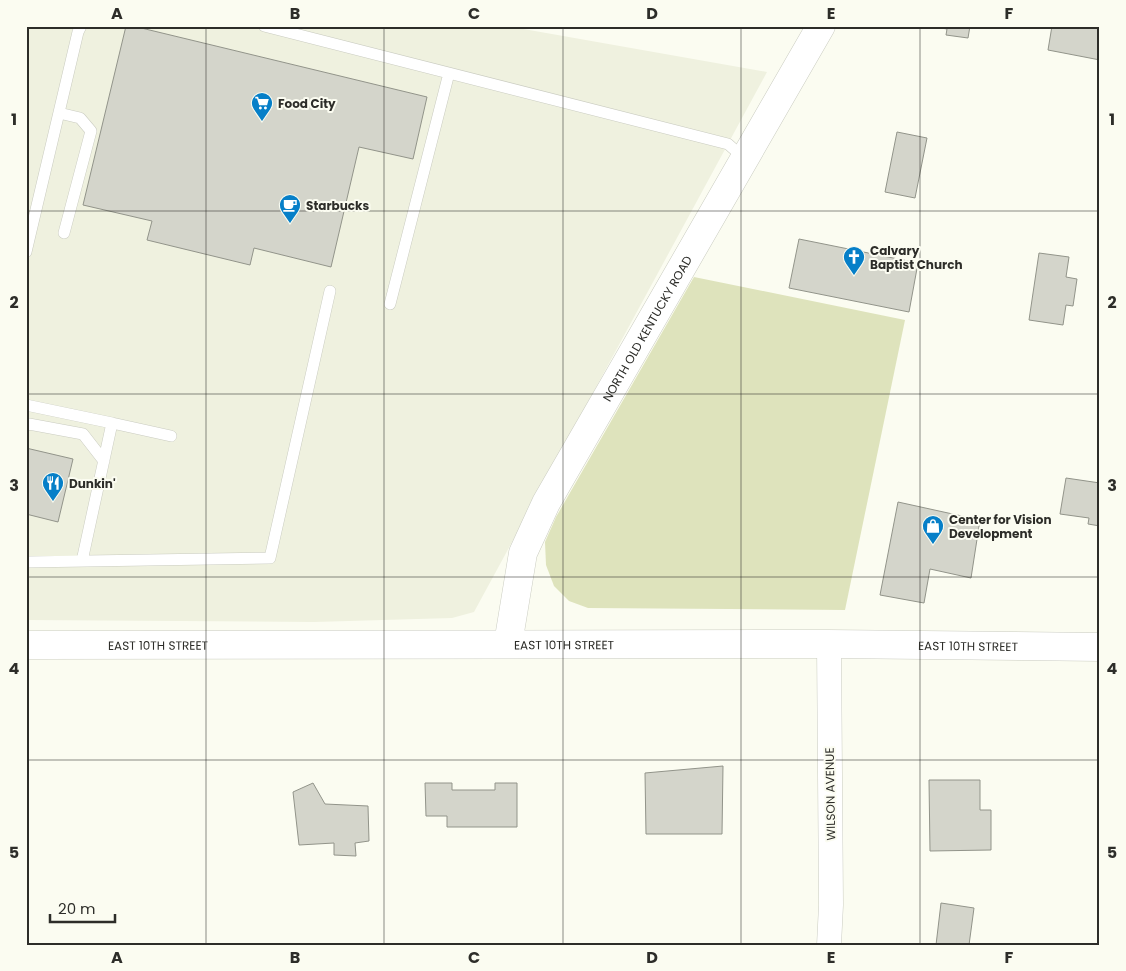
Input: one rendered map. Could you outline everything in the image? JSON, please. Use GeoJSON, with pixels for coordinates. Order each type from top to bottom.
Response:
{"type":"FeatureCollection","features":[{"type":"Feature","properties":{"kind":"main road","name":"NORTH OLD KENTUCKY ROAD"},"geometry":{"type":"LineString","coordinates":[[508,644],[523,553],[546,503],[821,26]]}},
{"type":"Feature","properties":{"kind":"main road","name":"EAST 10TH STREET"},"geometry":{"type":"LineString","coordinates":[[26,645],[829,644],[1100,647]]}},
{"type":"Feature","properties":{"kind":"street","name":"WILSON AVENUE"},"geometry":{"type":"LineString","coordinates":[[828,945],[832,906],[829,644]]}},
{"type":"Feature","properties":{"kind":"lane"},"geometry":{"type":"LineString","coordinates":[[26,252],[81,26]]}},
{"type":"Feature","properties":{"kind":"lane"},"geometry":{"type":"LineString","coordinates":[[264,26],[728,144],[744,159]]}},
{"type":"Feature","properties":{"kind":"lane"},"geometry":{"type":"LineString","coordinates":[[390,304],[449,73]]}},
{"type":"Feature","properties":{"kind":"lane"},"geometry":{"type":"LineString","coordinates":[[59,113],[80,118],[91,130],[64,233]]}},
{"type":"Feature","properties":{"kind":"lane"},"geometry":{"type":"LineString","coordinates":[[26,562],[270,558],[330,291]]}},
{"type":"Feature","properties":{"kind":"lane"},"geometry":{"type":"LineString","coordinates":[[26,406],[171,436]]}},
{"type":"Feature","properties":{"kind":"lane"},"geometry":{"type":"LineString","coordinates":[[82,561],[112,423]]}},
{"type":"Feature","properties":{"kind":"lane"},"geometry":{"type":"LineString","coordinates":[[26,426],[29,424],[83,434],[104,461]]}},
{"type":"Feature","properties":{"kind":"shaded area"},"geometry":{"type":"Polygon","coordinates":[[[26,26],[507,26],[767,72],[474,612],[452,618],[314,622],[26,620],[26,26]]]}},
{"type":"Feature","properties":{"kind":"green space"},"geometry":{"type":"Polygon","coordinates":[[[694,277],[905,320],[845,610],[588,608],[569,601],[554,586],[546,565],[545,542],[556,517],[694,277]]]}},
{"type":"Feature","properties":{"kind":"building","name":"Food City"},"geometry":{"type":"Polygon","coordinates":[[[126,26],[133,26],[427,97],[413,159],[359,147],[331,267],[254,248],[250,265],[147,240],[152,221],[83,205],[126,26]]]}},
{"type":"Feature","properties":{"kind":"building"},"geometry":{"type":"Polygon","coordinates":[[[930,26],[970,26],[968,38],[946,35],[947,29],[930,26]]]}},
{"type":"Feature","properties":{"kind":"building"},"geometry":{"type":"Polygon","coordinates":[[[1052,26],[1100,26],[1100,60],[1048,50],[1052,26]]]}},
{"type":"Feature","properties":{"kind":"building"},"geometry":{"type":"Polygon","coordinates":[[[897,132],[927,138],[915,198],[885,192],[897,132]]]}},
{"type":"Feature","properties":{"kind":"building","name":"Calvary Baptist Church"},"geometry":{"type":"Polygon","coordinates":[[[799,239],[918,263],[909,312],[789,288],[799,239]]]}},
{"type":"Feature","properties":{"kind":"building"},"geometry":{"type":"Polygon","coordinates":[[[1039,253],[1069,257],[1066,277],[1077,279],[1073,306],[1066,305],[1063,325],[1029,320],[1039,253]]]}},
{"type":"Feature","properties":{"kind":"building"},"geometry":{"type":"Polygon","coordinates":[[[26,448],[73,459],[58,522],[26,514],[26,448]]]}},
{"type":"Feature","properties":{"kind":"building"},"geometry":{"type":"Polygon","coordinates":[[[1066,478],[1100,483],[1100,526],[1088,524],[1089,518],[1060,514],[1066,478]]]}},
{"type":"Feature","properties":{"kind":"building","name":"Center for Vision Development"},"geometry":{"type":"Polygon","coordinates":[[[898,502],[980,520],[971,578],[930,569],[924,603],[880,595],[898,502]]]}},
{"type":"Feature","properties":{"kind":"building"},"geometry":{"type":"Polygon","coordinates":[[[723,766],[722,834],[646,834],[645,773],[723,766]]]}},
{"type":"Feature","properties":{"kind":"building"},"geometry":{"type":"Polygon","coordinates":[[[929,780],[980,780],[980,810],[991,810],[991,850],[930,851],[929,780]]]}},
{"type":"Feature","properties":{"kind":"building"},"geometry":{"type":"Polygon","coordinates":[[[313,783],[325,804],[368,806],[369,841],[355,843],[356,856],[334,855],[334,843],[299,845],[293,792],[313,783]]]}},
{"type":"Feature","properties":{"kind":"building"},"geometry":{"type":"Polygon","coordinates":[[[425,783],[452,783],[452,790],[495,790],[495,783],[517,783],[517,827],[447,827],[447,816],[426,816],[425,783]]]}},
{"type":"Feature","properties":{"kind":"building"},"geometry":{"type":"Polygon","coordinates":[[[941,903],[974,908],[969,945],[936,945],[941,903]]]}},
{"type":"Feature","properties":{"kind":"place","name":"Food City"},"geometry":{"type":"Point","coordinates":[262,122]}},
{"type":"Feature","properties":{"kind":"place","name":"Starbucks"},"geometry":{"type":"Point","coordinates":[290,224]}},
{"type":"Feature","properties":{"kind":"place","name":"Calvary Baptist Church"},"geometry":{"type":"Point","coordinates":[854,276]}},
{"type":"Feature","properties":{"kind":"place","name":"Dunkin'"},"geometry":{"type":"Point","coordinates":[53,502]}},
{"type":"Feature","properties":{"kind":"place","name":"Center for Vision Development"},"geometry":{"type":"Point","coordinates":[933,545]}}]}
